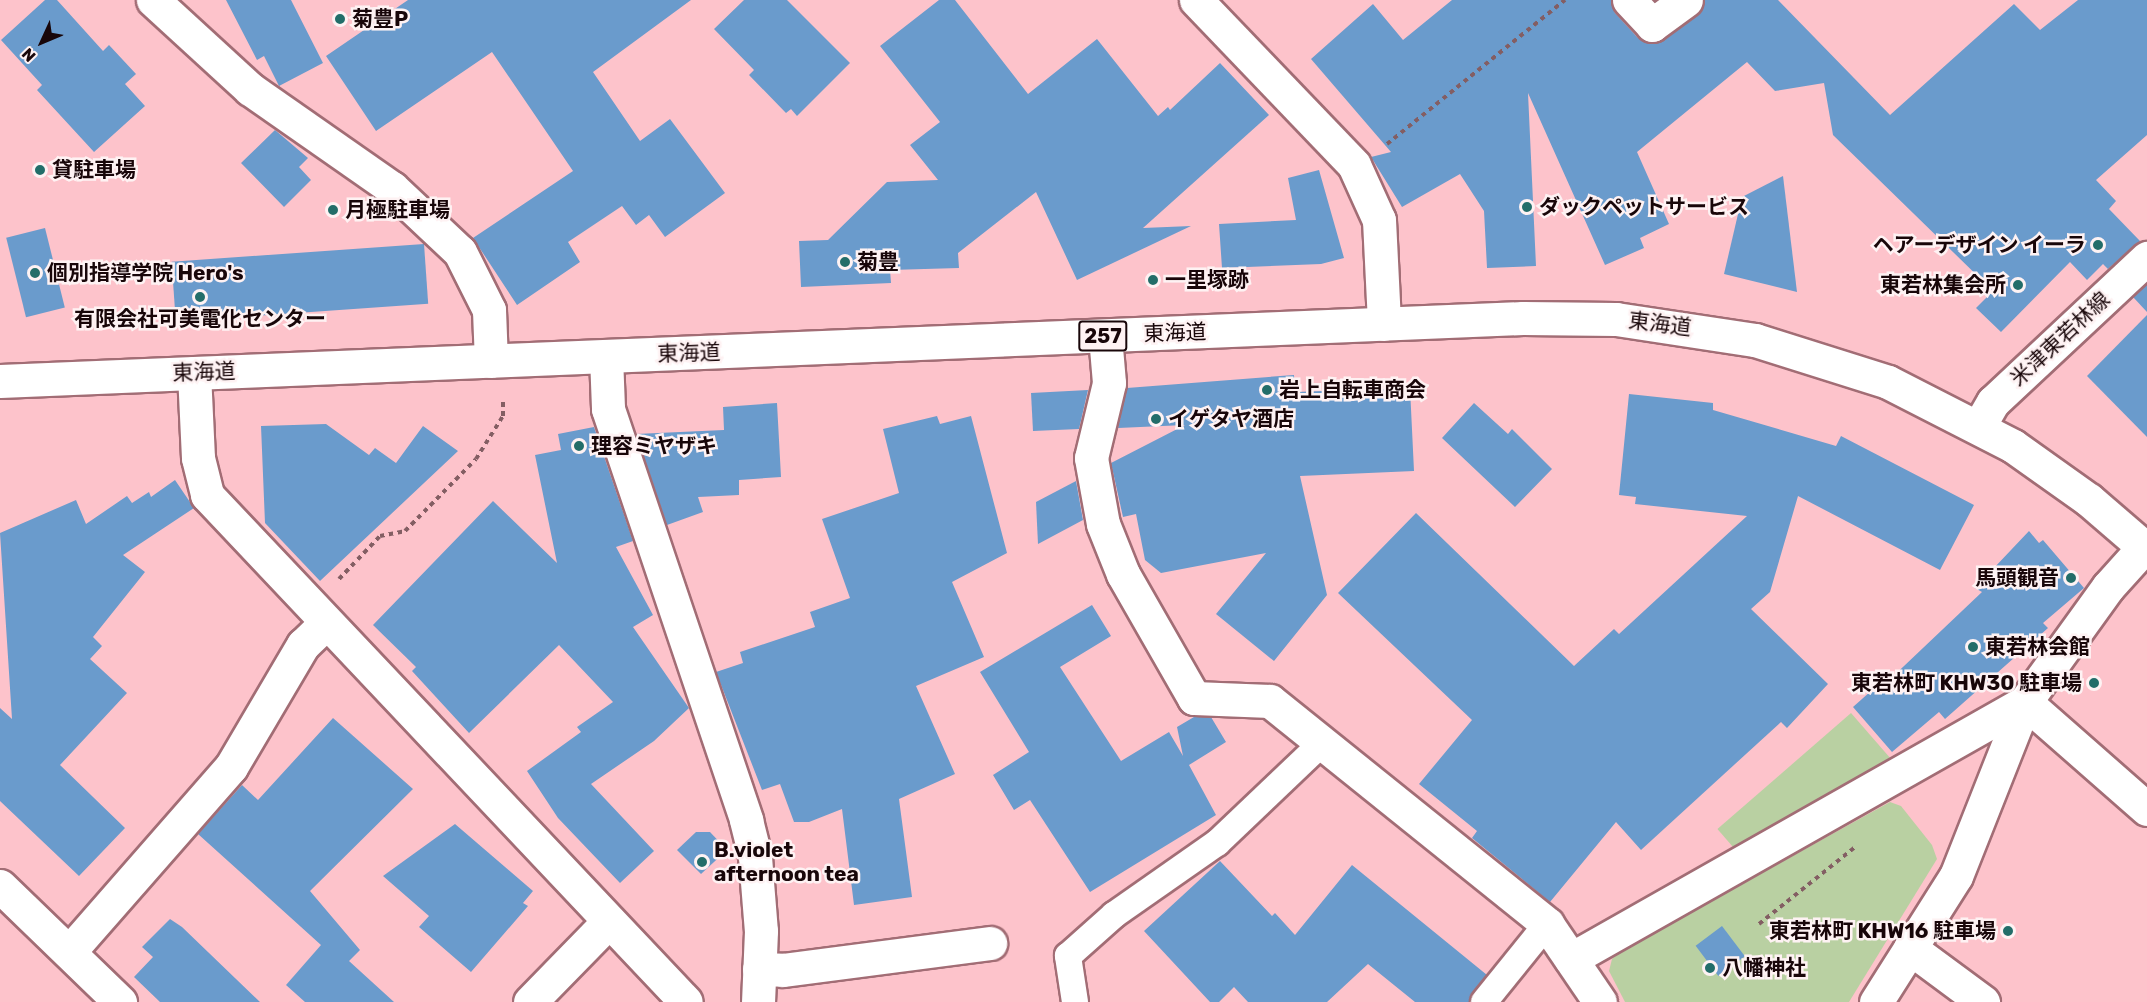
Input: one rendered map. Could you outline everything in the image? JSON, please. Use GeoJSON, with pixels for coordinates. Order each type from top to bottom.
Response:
{"type":"FeatureCollection","features":[{"type":"Feature","properties":{"kind":"main road"},"geometry":{"type":"LineString","coordinates":[[153,0],[250,89],[392,188],[460,252],[489,310],[491,361]]}},
{"type":"Feature","properties":{"kind":"main road"},"geometry":{"type":"LineString","coordinates":[[1196,0],[1354,165],[1379,220],[1384,324]]}},
{"type":"Feature","properties":{"kind":"main road"},"geometry":{"type":"LineString","coordinates":[[1629,0],[1652,25],[1686,0]]}},
{"type":"Feature","properties":{"kind":"main road","name":"米津東若林線"},"geometry":{"type":"LineString","coordinates":[[1979,426],[1993,402],[2147,258]]}},
{"type":"Feature","properties":{"kind":"main road","name":"東海道"},"geometry":{"type":"LineString","coordinates":[[0,381],[1569,318],[1709,330],[1800,351],[1844,366],[1921,397],[1979,426],[2052,472],[2146,549]]}},
{"type":"Feature","properties":{"kind":"main road"},"geometry":{"type":"LineString","coordinates":[[1105,336],[1109,383],[1091,458],[1103,524],[1123,574],[1194,698],[1270,701],[1320,745],[1403,806],[1548,924],[1600,1002]]}},
{"type":"Feature","properties":{"kind":"main road"},"geometry":{"type":"LineString","coordinates":[[606,356],[608,409],[746,820],[760,893],[758,1002]]}},
{"type":"Feature","properties":{"kind":"main road"},"geometry":{"type":"LineString","coordinates":[[194,373],[198,458],[207,495],[686,1002]]}},
{"type":"Feature","properties":{"kind":"main road"},"geometry":{"type":"LineString","coordinates":[[1876,1002],[1956,876],[2025,702],[2108,587],[2146,549]]}},
{"type":"Feature","properties":{"kind":"main road"},"geometry":{"type":"LineString","coordinates":[[69,952],[231,767],[303,645],[318,615]]}},
{"type":"Feature","properties":{"kind":"main road"},"geometry":{"type":"LineString","coordinates":[[2025,702],[2147,809]]}},
{"type":"Feature","properties":{"kind":"main road"},"geometry":{"type":"LineString","coordinates":[[1571,959],[2025,702]]}},
{"type":"Feature","properties":{"kind":"main road"},"geometry":{"type":"LineString","coordinates":[[0,886],[120,1002]]}},
{"type":"Feature","properties":{"kind":"main road"},"geometry":{"type":"LineString","coordinates":[[530,1002],[609,921]]}},
{"type":"Feature","properties":{"kind":"main road"},"geometry":{"type":"LineString","coordinates":[[759,969],[783,970],[990,943]]}},
{"type":"Feature","properties":{"kind":"main road"},"geometry":{"type":"LineString","coordinates":[[1910,948],[1983,1002]]}},
{"type":"Feature","properties":{"kind":"lane"},"geometry":{"type":"LineString","coordinates":[[1075,1002],[1068,956],[1114,915],[1217,843],[1320,745]]}},
{"type":"Feature","properties":{"kind":"lane"},"geometry":{"type":"LineString","coordinates":[[1484,1002],[1548,924]]}},
{"type":"Feature","properties":{"kind":"path"},"geometry":{"type":"LineString","coordinates":[[1354,165],[1461,88],[1565,0]]}},
{"type":"Feature","properties":{"kind":"path"},"geometry":{"type":"LineString","coordinates":[[318,615],[380,536],[405,531],[476,459],[503,416],[502,400]]}},
{"type":"Feature","properties":{"kind":"green space"},"geometry":{"type":"Polygon","coordinates":[[[1851,713],[1893,761],[1759,877],[1717,829],[1851,713]]]}},
{"type":"Feature","properties":{"kind":"green space"},"geometry":{"type":"Polygon","coordinates":[[[1890,802],[1901,806],[1932,845],[1937,859],[1849,1002],[1625,1002],[1609,971],[1612,959],[1623,950],[1890,802]]]}},
{"type":"Feature","properties":{"kind":"building"},"geometry":{"type":"Polygon","coordinates":[[[45,0],[57,0],[103,51],[109,45],[136,74],[125,84],[145,106],[94,152],[37,90],[42,85],[1,40],[45,0]]]}},
{"type":"Feature","properties":{"kind":"building"},"geometry":{"type":"Polygon","coordinates":[[[226,0],[291,0],[323,63],[279,86],[264,56],[257,60],[226,0]]]}},
{"type":"Feature","properties":{"kind":"building"},"geometry":{"type":"Polygon","coordinates":[[[408,0],[691,0],[593,72],[640,141],[670,119],[725,193],[665,237],[649,215],[636,225],[622,206],[568,242],[580,262],[517,305],[473,238],[573,171],[492,52],[376,131],[326,56],[408,0]]]}},
{"type":"Feature","properties":{"kind":"building"},"geometry":{"type":"Polygon","coordinates":[[[744,0],[787,0],[850,63],[797,116],[791,109],[786,113],[749,75],[754,70],[714,29],[744,0]]]}},
{"type":"Feature","properties":{"kind":"building"},"geometry":{"type":"Polygon","coordinates":[[[939,0],[955,0],[1028,94],[1097,39],[1158,116],[1168,107],[1170,110],[1220,63],[1269,115],[1143,228],[1191,226],[1077,280],[1036,192],[958,253],[959,268],[890,270],[891,283],[801,287],[799,241],[828,240],[887,182],[938,180],[910,145],[940,122],[880,46],[939,0]]]}},
{"type":"Feature","properties":{"kind":"building"},"geometry":{"type":"Polygon","coordinates":[[[1452,0],[1611,0],[1615,13],[1638,38],[1654,44],[1697,15],[1704,0],[1778,0],[1890,115],[2014,4],[2040,30],[2078,0],[2147,0],[2147,135],[2096,180],[2116,201],[2109,209],[2140,241],[2108,269],[2103,264],[2087,280],[2070,262],[2001,332],[1976,308],[1993,291],[1833,135],[1824,83],[1775,91],[1747,62],[1637,152],[1669,224],[1640,238],[1644,248],[1605,265],[1528,93],[1536,266],[1487,268],[1484,211],[1460,174],[1402,207],[1371,157],[1391,152],[1311,59],[1373,4],[1403,40],[1452,0]]]}},
{"type":"Feature","properties":{"kind":"building"},"geometry":{"type":"Polygon","coordinates":[[[275,130],[308,158],[299,167],[311,180],[284,207],[241,163],[275,130]]]}},
{"type":"Feature","properties":{"kind":"building"},"geometry":{"type":"Polygon","coordinates":[[[1319,170],[1344,258],[1321,264],[1222,268],[1219,224],[1296,220],[1288,178],[1319,170]]]}},
{"type":"Feature","properties":{"kind":"building"},"geometry":{"type":"Polygon","coordinates":[[[1783,176],[1797,292],[1724,274],[1742,197],[1783,176]]]}},
{"type":"Feature","properties":{"kind":"building","name":"個別指導学院 Hero's"},"geometry":{"type":"Polygon","coordinates":[[[45,228],[65,308],[26,317],[6,238],[45,228]]]}},
{"type":"Feature","properties":{"kind":"building"},"geometry":{"type":"Polygon","coordinates":[[[424,244],[428,304],[176,322],[172,262],[424,244]]]}},
{"type":"Feature","properties":{"kind":"building"},"geometry":{"type":"Polygon","coordinates":[[[2147,284],[2147,312],[2133,297],[2147,284]]]}},
{"type":"Feature","properties":{"kind":"building"},"geometry":{"type":"Polygon","coordinates":[[[2147,315],[2147,437],[2087,376],[2147,315]]]}},
{"type":"Feature","properties":{"kind":"building"},"geometry":{"type":"Polygon","coordinates":[[[1294,375],[1295,392],[1410,388],[1414,471],[1300,476],[1327,595],[1274,661],[1216,614],[1266,553],[1161,573],[1145,560],[1136,514],[1123,517],[1111,463],[1185,425],[1118,428],[1127,388],[1294,375]]]}},
{"type":"Feature","properties":{"kind":"building"},"geometry":{"type":"Polygon","coordinates":[[[1088,390],[1079,429],[1033,431],[1031,393],[1088,390]]]}},
{"type":"Feature","properties":{"kind":"building"},"geometry":{"type":"Polygon","coordinates":[[[1629,394],[1713,403],[1713,410],[1836,446],[1841,436],[1974,505],[1940,570],[1798,496],[1770,592],[1751,609],[1828,684],[1787,728],[1781,722],[1641,850],[1616,822],[1550,902],[1472,838],[1477,831],[1419,784],[1472,720],[1338,593],[1416,513],[1574,666],[1614,629],[1619,634],[1747,516],[1635,504],[1636,497],[1619,495],[1629,394]]]}},
{"type":"Feature","properties":{"kind":"building"},"geometry":{"type":"Polygon","coordinates":[[[777,403],[781,477],[739,480],[739,495],[698,497],[703,512],[667,525],[636,434],[724,430],[723,407],[777,403]]]}},
{"type":"Feature","properties":{"kind":"building"},"geometry":{"type":"Polygon","coordinates":[[[1474,403],[1508,434],[1512,429],[1552,469],[1515,507],[1442,438],[1474,403]]]}},
{"type":"Feature","properties":{"kind":"building"},"geometry":{"type":"Polygon","coordinates":[[[937,416],[940,424],[971,416],[1007,553],[952,582],[984,657],[916,686],[955,774],[899,799],[912,897],[854,905],[842,809],[809,822],[794,822],[780,784],[762,790],[716,672],[743,663],[740,652],[815,627],[810,612],[850,598],[822,519],[899,493],[883,429],[937,416]]]}},
{"type":"Feature","properties":{"kind":"building"},"geometry":{"type":"Polygon","coordinates":[[[326,424],[369,455],[375,448],[396,463],[423,426],[458,451],[320,581],[265,523],[261,426],[326,424]]]}},
{"type":"Feature","properties":{"kind":"building"},"geometry":{"type":"Polygon","coordinates":[[[594,427],[633,541],[616,547],[653,615],[633,627],[689,708],[654,741],[591,784],[654,851],[620,883],[558,818],[527,771],[581,732],[577,727],[613,702],[559,645],[469,733],[412,671],[416,667],[373,625],[493,501],[557,563],[535,455],[561,450],[558,434],[594,427]]]}},
{"type":"Feature","properties":{"kind":"building"},"geometry":{"type":"Polygon","coordinates":[[[175,480],[194,508],[123,555],[145,572],[93,637],[102,646],[90,659],[127,693],[60,765],[125,828],[79,876],[0,801],[0,708],[12,719],[0,533],[76,500],[86,524],[127,496],[132,503],[149,492],[151,497],[175,480]]]}},
{"type":"Feature","properties":{"kind":"building"},"geometry":{"type":"Polygon","coordinates":[[[1076,481],[1083,520],[1038,544],[1036,502],[1076,481]]]}},
{"type":"Feature","properties":{"kind":"building"},"geometry":{"type":"Polygon","coordinates":[[[2029,531],[2039,543],[2043,540],[2084,588],[2043,623],[2048,628],[1945,719],[1939,712],[1892,752],[1853,707],[1880,683],[1884,685],[1982,592],[1975,588],[2029,531]]]}},
{"type":"Feature","properties":{"kind":"building"},"geometry":{"type":"Polygon","coordinates":[[[1092,605],[1111,636],[1060,667],[1121,761],[1169,732],[1183,756],[1177,727],[1194,717],[1211,717],[1226,742],[1189,765],[1216,815],[1090,892],[1030,800],[1014,810],[993,775],[1029,752],[980,672],[1092,605]]]}},
{"type":"Feature","properties":{"kind":"building"},"geometry":{"type":"Polygon","coordinates":[[[333,718],[413,789],[310,891],[360,950],[349,961],[394,1002],[305,1002],[286,985],[321,945],[198,834],[242,785],[258,800],[333,718]]]}},
{"type":"Feature","properties":{"kind":"building"},"geometry":{"type":"Polygon","coordinates":[[[455,824],[533,891],[523,903],[528,906],[471,972],[419,927],[429,916],[383,876],[455,824]]]}},
{"type":"Feature","properties":{"kind":"building","name":"B.violet afternoon tea"},"geometry":{"type":"Polygon","coordinates":[[[696,832],[710,832],[727,850],[701,874],[677,850],[696,832]]]}},
{"type":"Feature","properties":{"kind":"building"},"geometry":{"type":"Polygon","coordinates":[[[1220,861],[1272,916],[1275,913],[1295,935],[1352,865],[1487,975],[1469,1002],[1415,1002],[1368,964],[1327,1002],[1248,1002],[1234,987],[1219,1002],[1210,1002],[1144,931],[1220,861]]]}},
{"type":"Feature","properties":{"kind":"building"},"geometry":{"type":"Polygon","coordinates":[[[170,919],[182,927],[260,1002],[160,1002],[134,977],[153,957],[142,947],[170,919]]]}},
{"type":"Feature","properties":{"kind":"building"},"geometry":{"type":"Polygon","coordinates":[[[1722,926],[1745,956],[1719,976],[1696,946],[1722,926]]]}},
{"type":"Feature","properties":{"kind":"place","name":"菊豊P"},"geometry":{"type":"Point","coordinates":[340,19]}},
{"type":"Feature","properties":{"kind":"place","name":"貸駐車場"},"geometry":{"type":"Point","coordinates":[40,170]}},
{"type":"Feature","properties":{"kind":"place","name":"ダックペットサービス"},"geometry":{"type":"Point","coordinates":[1527,207]}},
{"type":"Feature","properties":{"kind":"place","name":"月極駐車場"},"geometry":{"type":"Point","coordinates":[333,210]}},
{"type":"Feature","properties":{"kind":"place","name":"ヘアーデザイン イーラ"},"geometry":{"type":"Point","coordinates":[2098,245]}},
{"type":"Feature","properties":{"kind":"place","name":"菊豊"},"geometry":{"type":"Point","coordinates":[845,262]}},
{"type":"Feature","properties":{"kind":"place","name":"個別指導学院 Hero's"},"geometry":{"type":"Point","coordinates":[35,273]}},
{"type":"Feature","properties":{"kind":"place","name":"一里塚跡"},"geometry":{"type":"Point","coordinates":[1153,280]}},
{"type":"Feature","properties":{"kind":"place","name":"東若林集会所"},"geometry":{"type":"Point","coordinates":[2018,285]}},
{"type":"Feature","properties":{"kind":"place","name":"有限会社可美電化センター"},"geometry":{"type":"Point","coordinates":[200,297]}},
{"type":"Feature","properties":{"kind":"place","name":"岩上自転車商会"},"geometry":{"type":"Point","coordinates":[1267,390]}},
{"type":"Feature","properties":{"kind":"place","name":"イゲタヤ酒店"},"geometry":{"type":"Point","coordinates":[1156,419]}},
{"type":"Feature","properties":{"kind":"place","name":"理容ミヤザキ"},"geometry":{"type":"Point","coordinates":[579,446]}},
{"type":"Feature","properties":{"kind":"place","name":"馬頭観音"},"geometry":{"type":"Point","coordinates":[2071,578]}},
{"type":"Feature","properties":{"kind":"place","name":"東若林会館"},"geometry":{"type":"Point","coordinates":[1973,647]}},
{"type":"Feature","properties":{"kind":"place","name":"東若林町 KHW30 駐車場"},"geometry":{"type":"Point","coordinates":[2094,683]}},
{"type":"Feature","properties":{"kind":"place","name":"B.violet afternoon tea"},"geometry":{"type":"Point","coordinates":[702,862]}},
{"type":"Feature","properties":{"kind":"place","name":"東若林町 KHW16 駐車場"},"geometry":{"type":"Point","coordinates":[2008,931]}},
{"type":"Feature","properties":{"kind":"place","name":"八幡神社"},"geometry":{"type":"Point","coordinates":[1710,968]}}]}
